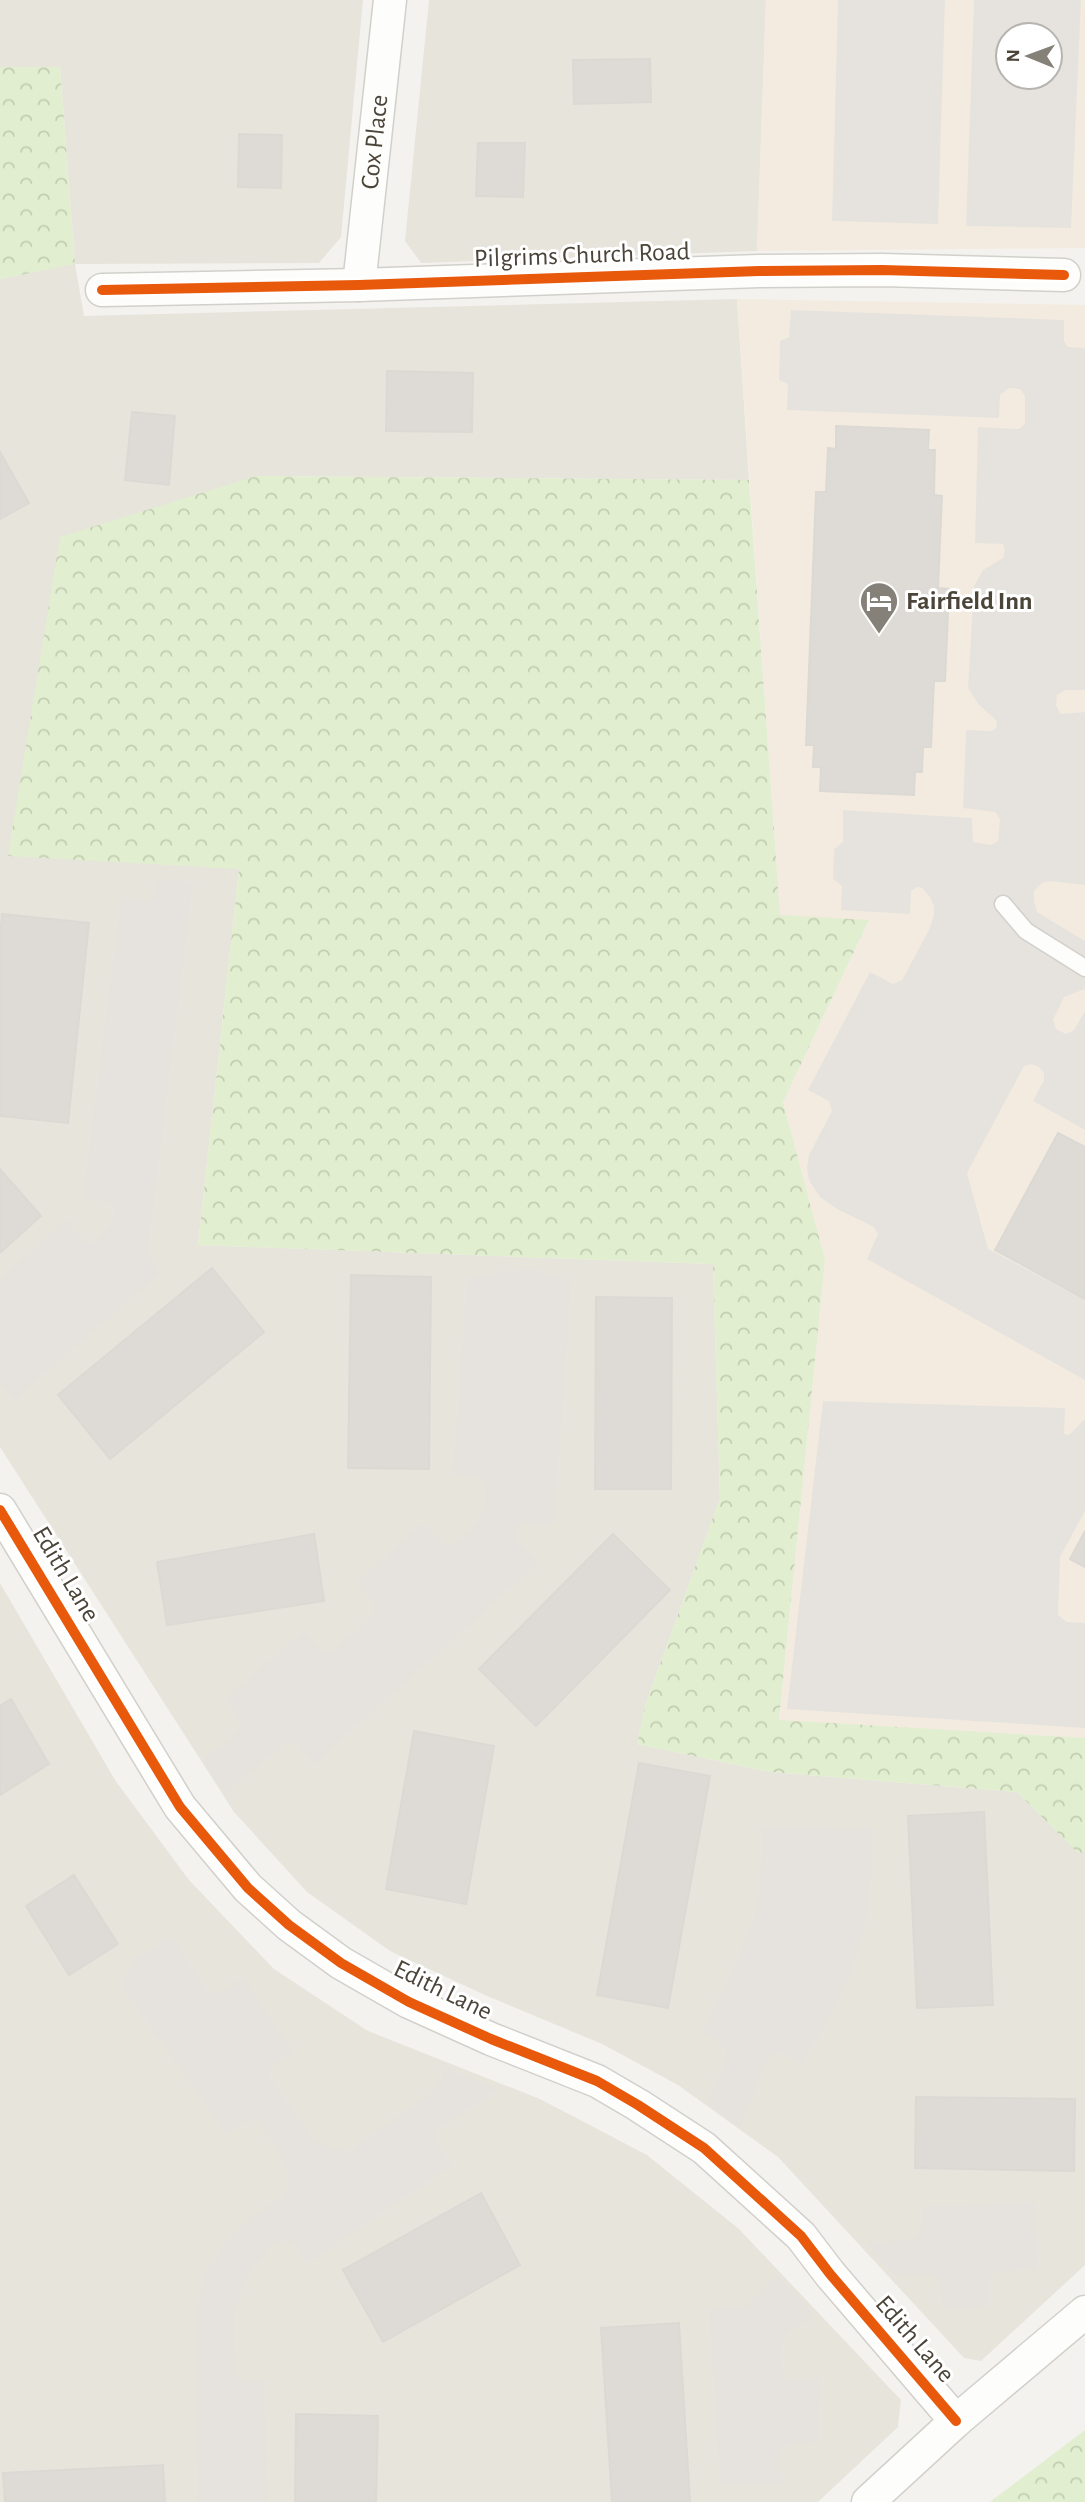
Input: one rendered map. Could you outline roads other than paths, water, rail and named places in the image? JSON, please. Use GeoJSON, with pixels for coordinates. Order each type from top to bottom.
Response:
{"type":"FeatureCollection","features":[{"type":"Feature","properties":{"kind":"street","name":"Cox Place"},"geometry":{"type":"LineString","coordinates":[[359,285],[390,0]]}},
{"type":"Feature","properties":{"kind":"street","name":"Pilgrims Church Road"},"geometry":{"type":"LineString","coordinates":[[102,289],[359,285],[759,271],[882,270],[1064,275]]}},
{"type":"Feature","properties":{"kind":"street","name":"Edith Lane"},"geometry":{"type":"LineString","coordinates":[[0,1510],[180,1807],[248,1888],[289,1925],[352,1970],[409,2002],[491,2039],[597,2081],[704,2148],[801,2236],[830,2274],[956,2421]]}},
{"type":"Feature","properties":{"kind":"street"},"geometry":{"type":"LineString","coordinates":[[868,2502],[956,2421],[1085,2312]]}},
{"type":"Feature","properties":{"kind":"lane"},"geometry":{"type":"LineString","coordinates":[[1003,904],[1026,931],[1085,968]]}},
{"type":"Feature","properties":{"kind":"place","name":"Fairfield Inn"},"geometry":{"type":"Point","coordinates":[879,635]}}]}
